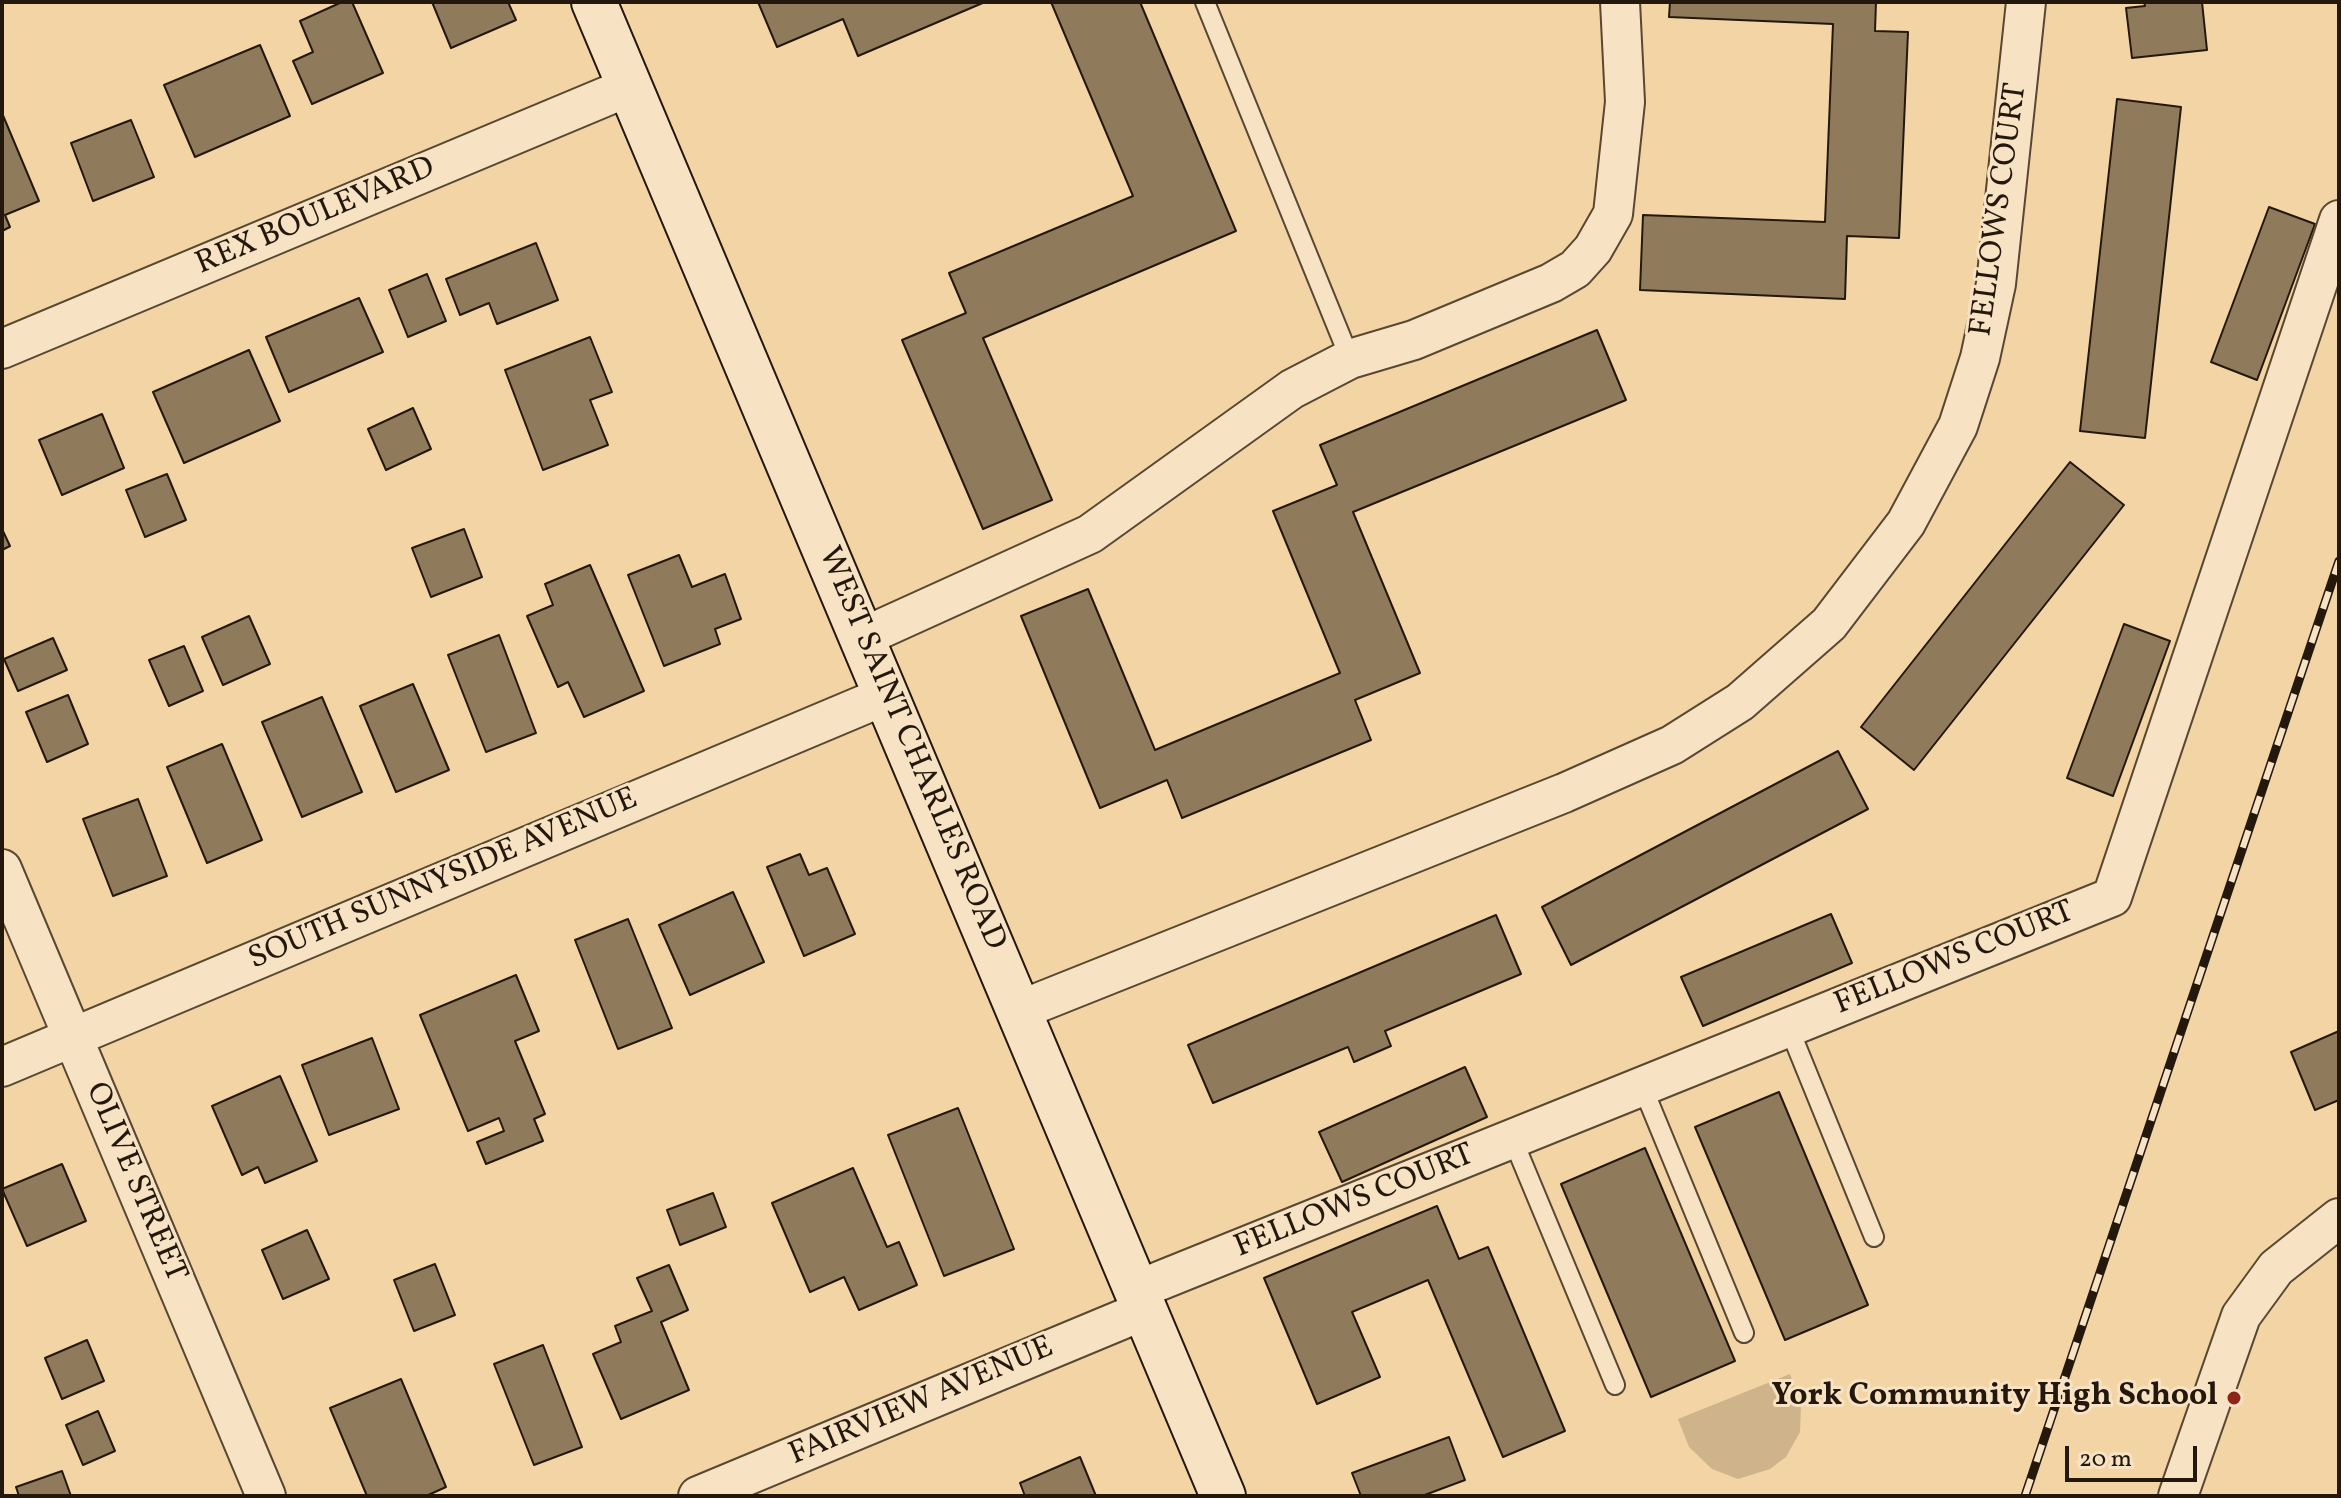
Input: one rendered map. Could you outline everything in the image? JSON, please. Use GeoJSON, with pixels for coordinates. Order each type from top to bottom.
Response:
{"type":"FeatureCollection","features":[{"type":"Feature","properties":{"kind":"main road","name":"WEST SAINT CHARLES ROAD"},"geometry":{"type":"LineString","coordinates":[[594,2],[1223,1496]]}},
{"type":"Feature","properties":{"kind":"street"},"geometry":{"type":"LineString","coordinates":[[863,637],[1090,534],[1292,389],[1350,359],[1414,340],[1551,283],[1575,269],[1593,249],[1613,214],[1625,102],[1620,2]]}},
{"type":"Feature","properties":{"kind":"street","name":"FELLOWS COURT"},"geometry":{"type":"LineString","coordinates":[[1020,1010],[1564,793],[1672,745],[1740,702],[1829,624],[1857,592],[1906,523],[1958,426],[1980,358],[1996,284],[2026,2]]}},
{"type":"Feature","properties":{"kind":"street","name":"REX BOULEVARD"},"geometry":{"type":"LineString","coordinates":[[2,349],[631,86]]}},
{"type":"Feature","properties":{"kind":"street","name":"FELLOWS COURT"},"geometry":{"type":"LineString","coordinates":[[1141,1300],[1513,1140],[2112,897],[2339,220]]}},
{"type":"Feature","properties":{"kind":"street","name":"SOUTH SUNNYSIDE AVENUE"},"geometry":{"type":"LineString","coordinates":[[2,1067],[887,695]]}},
{"type":"Feature","properties":{"kind":"street","name":"OLIVE STREET"},"geometry":{"type":"LineString","coordinates":[[2,869],[266,1496]]}},
{"type":"Feature","properties":{"kind":"street"},"geometry":{"type":"LineString","coordinates":[[2178,1496],[2241,1316],[2276,1268],[2339,1218]]}},
{"type":"Feature","properties":{"kind":"street","name":"FAIRVIEW AVENUE"},"geometry":{"type":"LineString","coordinates":[[698,1496],[1141,1300]]}},
{"type":"Feature","properties":{"kind":"lane"},"geometry":{"type":"LineString","coordinates":[[1205,2],[1350,359]]}},
{"type":"Feature","properties":{"kind":"lane"},"geometry":{"type":"LineString","coordinates":[[1789,1028],[1874,1237]]}},
{"type":"Feature","properties":{"kind":"lane"},"geometry":{"type":"LineString","coordinates":[[1643,1088],[1744,1333]]}},
{"type":"Feature","properties":{"kind":"lane"},"geometry":{"type":"LineString","coordinates":[[1513,1140],[1615,1385]]}},
{"type":"Feature","properties":{"kind":"shaded area"},"geometry":{"type":"Polygon","coordinates":[[[1790,1374],[1801,1405],[1800,1432],[1786,1457],[1770,1469],[1738,1479],[1712,1469],[1689,1447],[1678,1419],[1790,1374]]]}},
{"type":"Feature","properties":{"kind":"building"},"geometry":{"type":"Polygon","coordinates":[[[342,2],[352,2],[383,73],[312,104],[293,61],[313,52],[300,21],[342,2]]]}},
{"type":"Feature","properties":{"kind":"building"},"geometry":{"type":"Polygon","coordinates":[[[432,2],[508,2],[516,20],[451,48],[432,2]]]}},
{"type":"Feature","properties":{"kind":"building"},"geometry":{"type":"Polygon","coordinates":[[[758,2],[985,2],[858,56],[843,19],[777,47],[758,2]]]}},
{"type":"Feature","properties":{"kind":"building"},"geometry":{"type":"Polygon","coordinates":[[[1051,2],[1140,2],[1236,231],[983,338],[1052,500],[983,529],[902,340],[966,313],[949,273],[1133,196],[1051,2]]]}},
{"type":"Feature","properties":{"kind":"building"},"geometry":{"type":"Polygon","coordinates":[[[1670,2],[1876,2],[1875,31],[1908,32],[1899,238],[1847,236],[1845,299],[1640,290],[1643,215],[1825,222],[1833,24],[1669,17],[1670,2]]]}},
{"type":"Feature","properties":{"kind":"building"},"geometry":{"type":"Polygon","coordinates":[[[2144,2],[2202,2],[2207,50],[2132,58],[2126,8],[2145,6],[2144,2]]]}},
{"type":"Feature","properties":{"kind":"building"},"geometry":{"type":"Polygon","coordinates":[[[260,45],[290,116],[195,157],[164,85],[260,45]]]}},
{"type":"Feature","properties":{"kind":"building"},"geometry":{"type":"Polygon","coordinates":[[[2117,99],[2181,107],[2145,438],[2080,431],[2117,99]]]}},
{"type":"Feature","properties":{"kind":"building"},"geometry":{"type":"Polygon","coordinates":[[[2,113],[39,201],[5,215],[10,227],[2,231],[2,113]]]}},
{"type":"Feature","properties":{"kind":"building"},"geometry":{"type":"Polygon","coordinates":[[[131,120],[154,177],[93,201],[71,143],[131,120]]]}},
{"type":"Feature","properties":{"kind":"building"},"geometry":{"type":"Polygon","coordinates":[[[2269,207],[2315,224],[2257,380],[2211,362],[2269,207]]]}},
{"type":"Feature","properties":{"kind":"building"},"geometry":{"type":"Polygon","coordinates":[[[536,243],[558,300],[497,324],[489,303],[460,315],[446,279],[536,243]]]}},
{"type":"Feature","properties":{"kind":"building"},"geometry":{"type":"Polygon","coordinates":[[[427,274],[446,321],[408,337],[389,290],[427,274]]]}},
{"type":"Feature","properties":{"kind":"building"},"geometry":{"type":"Polygon","coordinates":[[[359,298],[383,352],[289,392],[266,337],[359,298]]]}},
{"type":"Feature","properties":{"kind":"building"},"geometry":{"type":"Polygon","coordinates":[[[1597,330],[1626,400],[1353,512],[1420,673],[1355,700],[1371,740],[1182,818],[1167,780],[1100,808],[1021,616],[1088,589],[1155,750],[1340,673],[1273,511],[1337,485],[1320,445],[1597,330]]]}},
{"type":"Feature","properties":{"kind":"building"},"geometry":{"type":"Polygon","coordinates":[[[590,337],[612,392],[590,400],[608,445],[543,470],[505,370],[590,337]]]}},
{"type":"Feature","properties":{"kind":"building"},"geometry":{"type":"Polygon","coordinates":[[[249,350],[280,421],[184,463],[153,392],[249,350]]]}},
{"type":"Feature","properties":{"kind":"building"},"geometry":{"type":"Polygon","coordinates":[[[413,408],[431,449],[386,470],[368,429],[413,408]]]}},
{"type":"Feature","properties":{"kind":"building"},"geometry":{"type":"Polygon","coordinates":[[[102,414],[124,468],[62,495],[39,440],[102,414]]]}},
{"type":"Feature","properties":{"kind":"building"},"geometry":{"type":"Polygon","coordinates":[[[2070,462],[2124,505],[1914,770],[1861,727],[2070,462]]]}},
{"type":"Feature","properties":{"kind":"building"},"geometry":{"type":"Polygon","coordinates":[[[167,474],[186,520],[145,537],[126,490],[167,474]]]}},
{"type":"Feature","properties":{"kind":"building"},"geometry":{"type":"Polygon","coordinates":[[[2,529],[10,546],[2,550],[2,529]]]}},
{"type":"Feature","properties":{"kind":"building"},"geometry":{"type":"Polygon","coordinates":[[[464,529],[482,577],[431,597],[412,548],[464,529]]]}},
{"type":"Feature","properties":{"kind":"building"},"geometry":{"type":"Polygon","coordinates":[[[679,555],[692,587],[725,574],[741,619],[715,629],[720,644],[664,666],[628,575],[679,555]]]}},
{"type":"Feature","properties":{"kind":"building"},"geometry":{"type":"Polygon","coordinates":[[[590,565],[644,691],[584,717],[568,682],[558,687],[527,616],[553,605],[545,584],[590,565]]]}},
{"type":"Feature","properties":{"kind":"building"},"geometry":{"type":"Polygon","coordinates":[[[249,616],[270,664],[223,685],[202,637],[249,616]]]}},
{"type":"Feature","properties":{"kind":"building"},"geometry":{"type":"Polygon","coordinates":[[[2124,624],[2170,641],[2113,796],[2067,778],[2124,624]]]}},
{"type":"Feature","properties":{"kind":"building"},"geometry":{"type":"Polygon","coordinates":[[[499,635],[536,733],[486,752],[448,655],[499,635]]]}},
{"type":"Feature","properties":{"kind":"building"},"geometry":{"type":"Polygon","coordinates":[[[53,638],[67,670],[18,691],[4,659],[53,638]]]}},
{"type":"Feature","properties":{"kind":"building"},"geometry":{"type":"Polygon","coordinates":[[[184,646],[203,691],[169,706],[149,660],[184,646]]]}},
{"type":"Feature","properties":{"kind":"building"},"geometry":{"type":"Polygon","coordinates":[[[413,684],[449,770],[396,792],[360,706],[413,684]]]}},
{"type":"Feature","properties":{"kind":"building"},"geometry":{"type":"Polygon","coordinates":[[[68,695],[88,744],[47,762],[26,712],[68,695]]]}},
{"type":"Feature","properties":{"kind":"building"},"geometry":{"type":"Polygon","coordinates":[[[322,697],[362,792],[302,817],[262,722],[322,697]]]}},
{"type":"Feature","properties":{"kind":"building"},"geometry":{"type":"Polygon","coordinates":[[[222,744],[262,840],[207,863],[167,767],[222,744]]]}},
{"type":"Feature","properties":{"kind":"building"},"geometry":{"type":"Polygon","coordinates":[[[1838,751],[1868,809],[1571,965],[1542,907],[1838,751]]]}},
{"type":"Feature","properties":{"kind":"building"},"geometry":{"type":"Polygon","coordinates":[[[138,799],[167,876],[113,896],[83,819],[138,799]]]}},
{"type":"Feature","properties":{"kind":"building"},"geometry":{"type":"Polygon","coordinates":[[[800,854],[809,875],[827,868],[855,934],[804,956],[767,867],[800,854]]]}},
{"type":"Feature","properties":{"kind":"building"},"geometry":{"type":"Polygon","coordinates":[[[733,892],[764,962],[690,995],[659,925],[733,892]]]}},
{"type":"Feature","properties":{"kind":"building"},"geometry":{"type":"Polygon","coordinates":[[[1831,914],[1852,963],[1703,1026],[1681,977],[1831,914]]]}},
{"type":"Feature","properties":{"kind":"building"},"geometry":{"type":"Polygon","coordinates":[[[1496,915],[1521,974],[1385,1031],[1391,1046],[1354,1062],[1348,1047],[1213,1103],[1188,1045],[1496,915]]]}},
{"type":"Feature","properties":{"kind":"building"},"geometry":{"type":"Polygon","coordinates":[[[628,919],[672,1028],[618,1049],[575,940],[628,919]]]}},
{"type":"Feature","properties":{"kind":"building"},"geometry":{"type":"Polygon","coordinates":[[[516,975],[539,1031],[515,1041],[545,1114],[534,1119],[543,1141],[486,1164],[477,1142],[504,1131],[499,1118],[468,1131],[420,1015],[516,975]]]}},
{"type":"Feature","properties":{"kind":"building"},"geometry":{"type":"Polygon","coordinates":[[[2339,1031],[2339,1100],[2315,1110],[2291,1052],[2339,1031]]]}},
{"type":"Feature","properties":{"kind":"building"},"geometry":{"type":"Polygon","coordinates":[[[372,1038],[399,1109],[329,1135],[302,1065],[372,1038]]]}},
{"type":"Feature","properties":{"kind":"building"},"geometry":{"type":"Polygon","coordinates":[[[1465,1067],[1487,1117],[1342,1182],[1319,1132],[1465,1067]]]}},
{"type":"Feature","properties":{"kind":"building"},"geometry":{"type":"Polygon","coordinates":[[[280,1076],[317,1161],[265,1183],[258,1167],[242,1175],[212,1106],[280,1076]]]}},
{"type":"Feature","properties":{"kind":"building"},"geometry":{"type":"Polygon","coordinates":[[[1779,1092],[1868,1305],[1785,1340],[1695,1127],[1779,1092]]]}},
{"type":"Feature","properties":{"kind":"building"},"geometry":{"type":"Polygon","coordinates":[[[958,1108],[1014,1249],[944,1276],[888,1135],[958,1108]]]}},
{"type":"Feature","properties":{"kind":"building"},"geometry":{"type":"Polygon","coordinates":[[[1645,1148],[1735,1361],[1651,1397],[1561,1184],[1645,1148]]]}},
{"type":"Feature","properties":{"kind":"building"},"geometry":{"type":"Polygon","coordinates":[[[62,1164],[86,1221],[27,1246],[2,1189],[62,1164]]]}},
{"type":"Feature","properties":{"kind":"building"},"geometry":{"type":"Polygon","coordinates":[[[853,1168],[887,1247],[899,1242],[917,1285],[859,1310],[844,1277],[810,1292],[772,1203],[853,1168]]]}},
{"type":"Feature","properties":{"kind":"building"},"geometry":{"type":"Polygon","coordinates":[[[713,1193],[726,1227],[680,1245],[667,1210],[713,1193]]]}},
{"type":"Feature","properties":{"kind":"building"},"geometry":{"type":"Polygon","coordinates":[[[1437,1206],[1459,1259],[1488,1247],[1565,1431],[1503,1457],[1428,1280],[1352,1312],[1380,1377],[1317,1404],[1264,1278],[1437,1206]]]}},
{"type":"Feature","properties":{"kind":"building"},"geometry":{"type":"Polygon","coordinates":[[[307,1230],[329,1279],[283,1299],[262,1250],[307,1230]]]}},
{"type":"Feature","properties":{"kind":"building"},"geometry":{"type":"Polygon","coordinates":[[[435,1264],[455,1315],[414,1331],[394,1280],[435,1264]]]}},
{"type":"Feature","properties":{"kind":"building"},"geometry":{"type":"Polygon","coordinates":[[[669,1265],[688,1310],[661,1322],[689,1390],[621,1419],[593,1354],[621,1342],[615,1326],[652,1311],[637,1278],[669,1265]]]}},
{"type":"Feature","properties":{"kind":"building"},"geometry":{"type":"Polygon","coordinates":[[[87,1340],[104,1381],[62,1399],[45,1358],[87,1340]]]}},
{"type":"Feature","properties":{"kind":"building"},"geometry":{"type":"Polygon","coordinates":[[[543,1345],[582,1447],[534,1465],[494,1364],[543,1345]]]}},
{"type":"Feature","properties":{"kind":"building"},"geometry":{"type":"Polygon","coordinates":[[[401,1379],[446,1487],[426,1496],[367,1496],[330,1408],[401,1379]]]}},
{"type":"Feature","properties":{"kind":"building"},"geometry":{"type":"Polygon","coordinates":[[[98,1411],[115,1451],[83,1465],[66,1425],[98,1411]]]}},
{"type":"Feature","properties":{"kind":"building"},"geometry":{"type":"Polygon","coordinates":[[[1449,1437],[1465,1480],[1422,1496],[1361,1496],[1352,1473],[1449,1437]]]}},
{"type":"Feature","properties":{"kind":"building"},"geometry":{"type":"Polygon","coordinates":[[[1080,1457],[1096,1496],[1025,1496],[1020,1483],[1080,1457]]]}},
{"type":"Feature","properties":{"kind":"building"},"geometry":{"type":"Polygon","coordinates":[[[62,1471],[71,1496],[19,1496],[16,1487],[62,1471]]]}},
{"type":"Feature","properties":{"kind":"railway"},"geometry":{"type":"LineString","coordinates":[[2025,1496],[2339,561]]}},
{"type":"Feature","properties":{"kind":"place","name":"York Community High School"},"geometry":{"type":"Point","coordinates":[2234,1398]}}]}
